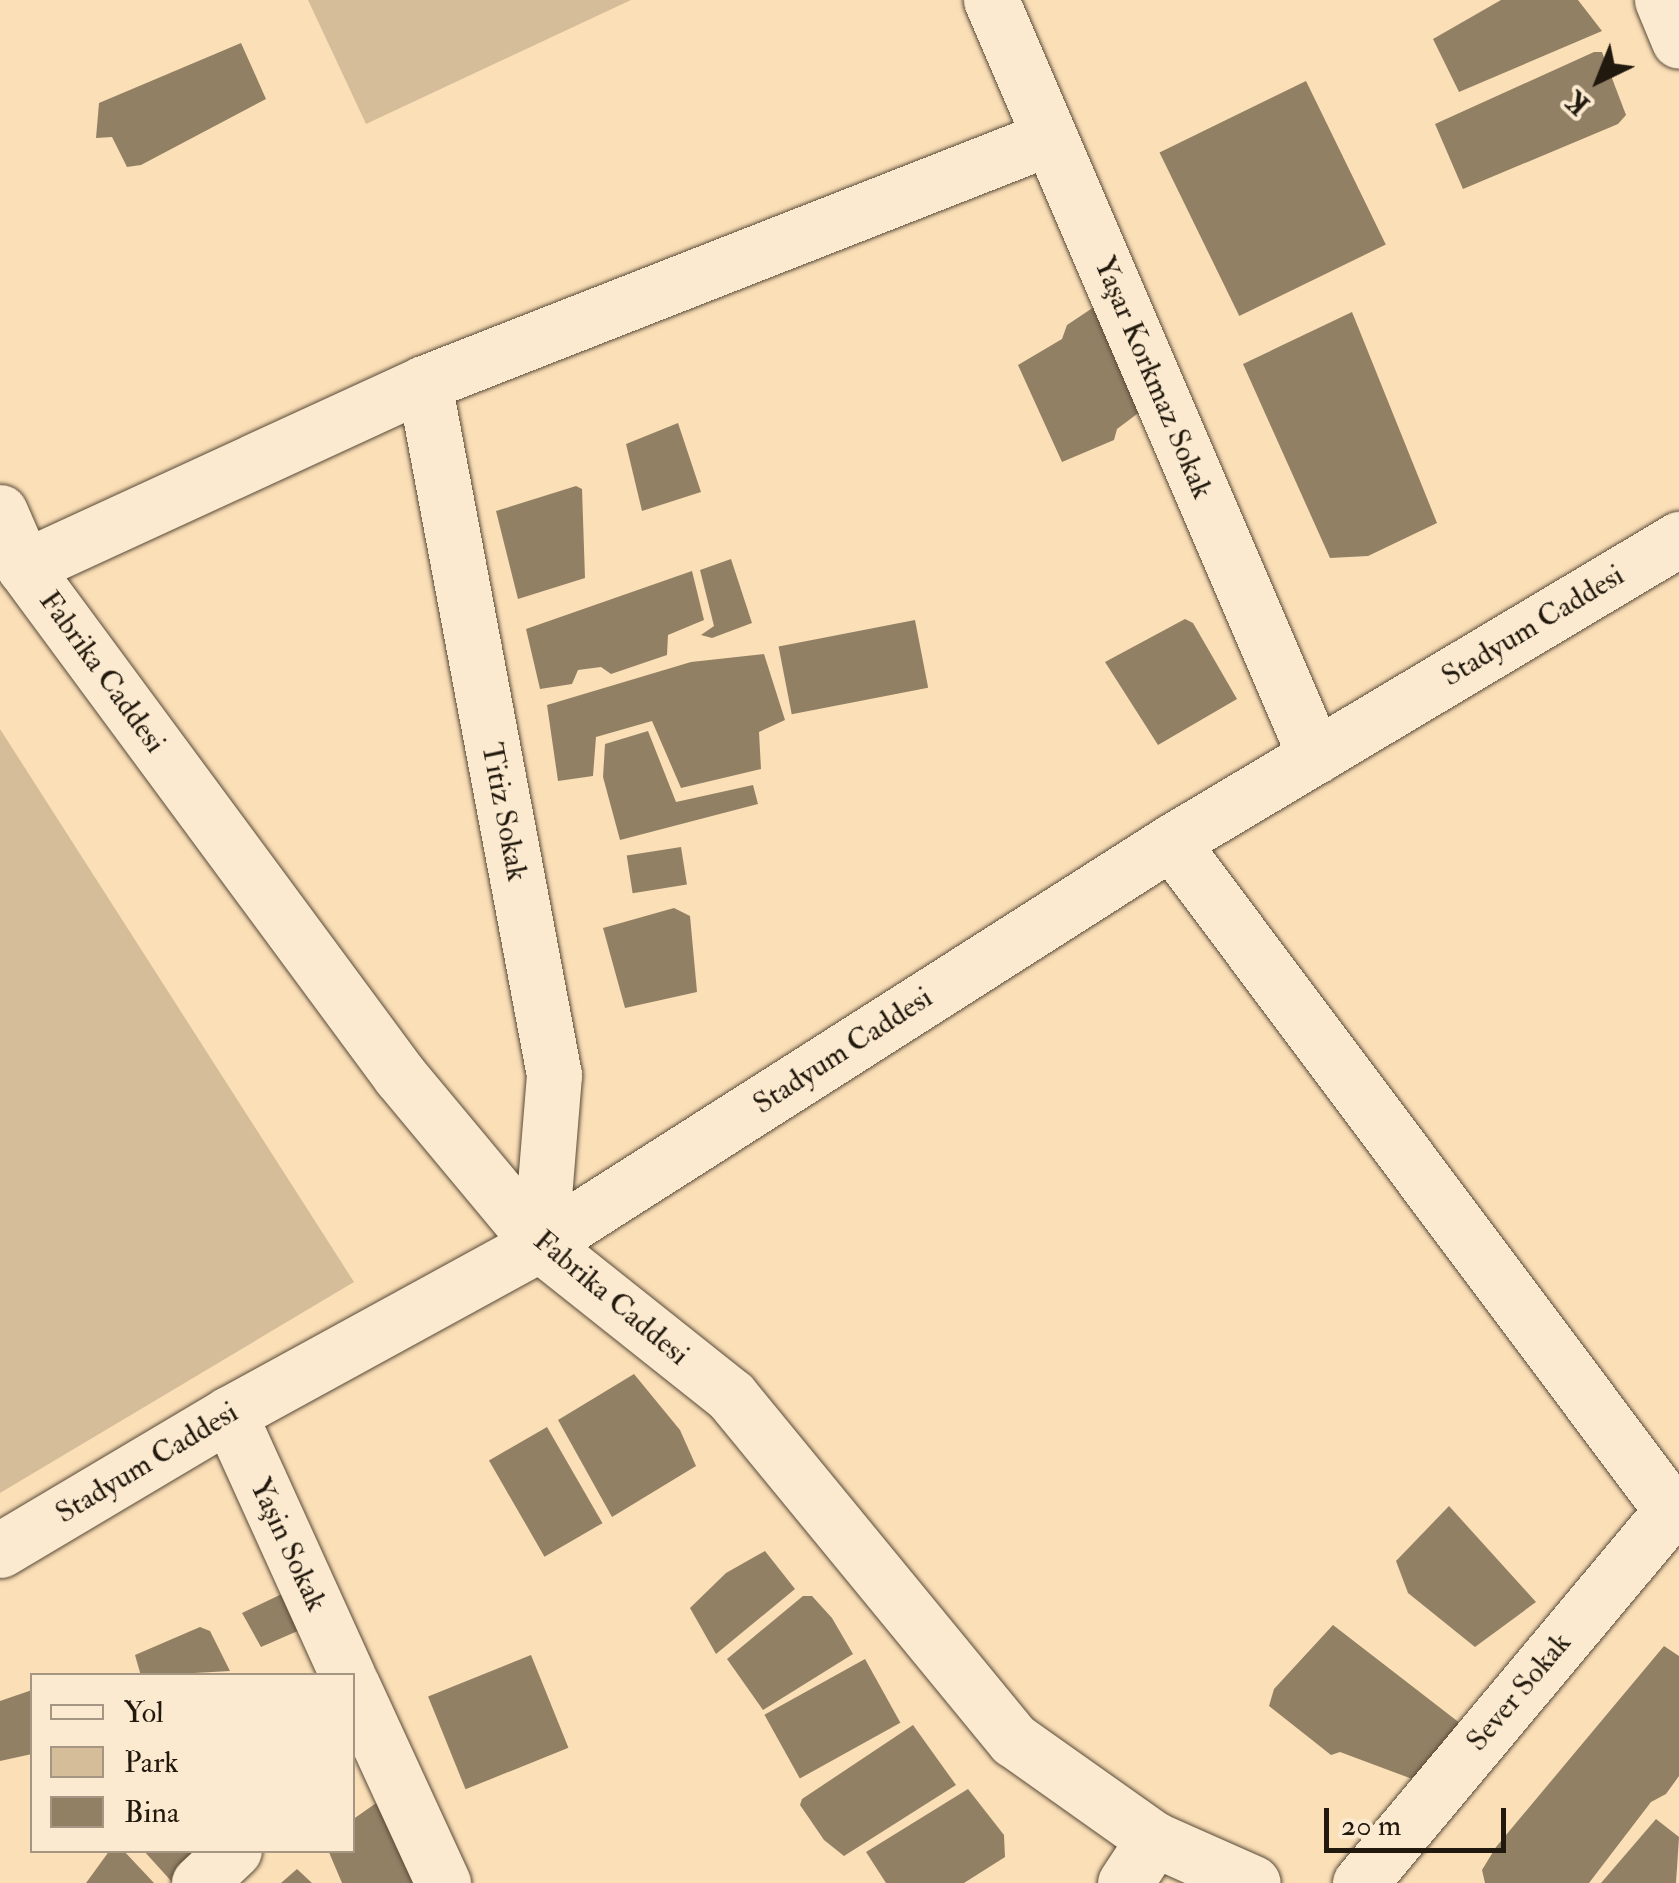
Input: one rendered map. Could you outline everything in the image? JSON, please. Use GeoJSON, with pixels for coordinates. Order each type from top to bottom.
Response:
{"type":"FeatureCollection","features":[{"type":"Feature","properties":{"kind":"street","name":"Yaşar Korkmaz Sokak"},"geometry":{"type":"LineString","coordinates":[[991,0],[1315,756]]}},
{"type":"Feature","properties":{"kind":"street"},"geometry":{"type":"LineString","coordinates":[[1662,0],[1679,41]]}},
{"type":"Feature","properties":{"kind":"street"},"geometry":{"type":"LineString","coordinates":[[24,566],[424,383],[1049,138]]}},
{"type":"Feature","properties":{"kind":"street","name":"Titiz Sokak"},"geometry":{"type":"LineString","coordinates":[[424,383],[554,1075],[540,1244]]}},
{"type":"Feature","properties":{"kind":"street","name":"Fabrika Caddesi"},"geometry":{"type":"LineString","coordinates":[[0,512],[24,566],[400,1076],[540,1244],[731,1396],[1014,1740],[1140,1861],[1253,1883]]}},
{"type":"Feature","properties":{"kind":"street","name":"Stadyum Caddesi"},"geometry":{"type":"LineString","coordinates":[[0,1550],[229,1414],[540,1244],[1170,842],[1679,539]]}},
{"type":"Feature","properties":{"kind":"street"},"geometry":{"type":"LineString","coordinates":[[1170,842],[1675,1506]]}},
{"type":"Feature","properties":{"kind":"street","name":"Yaşin Sokak"},"geometry":{"type":"LineString","coordinates":[[229,1414],[342,1673]]}},
{"type":"Feature","properties":{"kind":"street","name":"Sever Sokak"},"geometry":{"type":"LineString","coordinates":[[1360,1883],[1675,1506]]}},
{"type":"Feature","properties":{"kind":"street","name":"Yaşin Sokak"},"geometry":{"type":"LineString","coordinates":[[356,1705],[443,1883]]}},
{"type":"Feature","properties":{"kind":"street"},"geometry":{"type":"LineString","coordinates":[[199,1883],[231,1853]]}},
{"type":"Feature","properties":{"kind":"green space"},"geometry":{"type":"Polygon","coordinates":[[[308,0],[631,0],[366,124],[308,0]]]}},
{"type":"Feature","properties":{"kind":"green space"},"geometry":{"type":"Polygon","coordinates":[[[0,729],[354,1282],[0,1493],[0,729]]]}},
{"type":"Feature","properties":{"kind":"building"},"geometry":{"type":"Polygon","coordinates":[[[1501,0],[1578,0],[1602,31],[1459,92],[1433,39],[1501,0]]]}},
{"type":"Feature","properties":{"kind":"building"},"geometry":{"type":"Polygon","coordinates":[[[241,43],[266,99],[141,165],[127,167],[112,137],[96,138],[99,103],[241,43]]]}},
{"type":"Feature","properties":{"kind":"building"},"geometry":{"type":"Polygon","coordinates":[[[1594,52],[1602,52],[1626,115],[1618,124],[1463,189],[1435,124],[1594,52]]]}},
{"type":"Feature","properties":{"kind":"building"},"geometry":{"type":"Polygon","coordinates":[[[1306,81],[1386,245],[1239,316],[1159,152],[1306,81]]]}},
{"type":"Feature","properties":{"kind":"building"},"geometry":{"type":"Polygon","coordinates":[[[1094,307],[1145,408],[1117,429],[1114,440],[1062,462],[1018,365],[1062,339],[1067,325],[1094,307]]]}},
{"type":"Feature","properties":{"kind":"building"},"geometry":{"type":"Polygon","coordinates":[[[1352,312],[1437,523],[1368,556],[1330,558],[1243,364],[1352,312]]]}},
{"type":"Feature","properties":{"kind":"building"},"geometry":{"type":"Polygon","coordinates":[[[678,423],[701,492],[642,511],[626,444],[678,423]]]}},
{"type":"Feature","properties":{"kind":"building"},"geometry":{"type":"Polygon","coordinates":[[[576,486],[582,489],[585,578],[518,599],[496,511],[576,486]]]}},
{"type":"Feature","properties":{"kind":"building"},"geometry":{"type":"Polygon","coordinates":[[[731,559],[752,623],[712,638],[701,635],[714,626],[700,570],[731,559]]]}},
{"type":"Feature","properties":{"kind":"building"},"geometry":{"type":"Polygon","coordinates":[[[692,571],[704,620],[668,635],[667,655],[611,674],[601,667],[578,670],[572,684],[540,689],[526,629],[692,571]]]}},
{"type":"Feature","properties":{"kind":"building"},"geometry":{"type":"Polygon","coordinates":[[[1185,619],[1193,623],[1237,699],[1158,745],[1105,662],[1185,619]]]}},
{"type":"Feature","properties":{"kind":"building"},"geometry":{"type":"Polygon","coordinates":[[[915,620],[928,688],[792,714],[779,647],[915,620]]]}},
{"type":"Feature","properties":{"kind":"building"},"geometry":{"type":"Polygon","coordinates":[[[764,654],[785,720],[759,732],[761,769],[681,788],[652,721],[596,737],[593,776],[558,781],[547,705],[691,662],[764,654]]]}},
{"type":"Feature","properties":{"kind":"building"},"geometry":{"type":"Polygon","coordinates":[[[648,731],[676,802],[753,785],[758,804],[620,840],[603,777],[605,744],[648,731]]]}},
{"type":"Feature","properties":{"kind":"building"},"geometry":{"type":"Polygon","coordinates":[[[681,847],[687,885],[633,893],[627,856],[681,847]]]}},
{"type":"Feature","properties":{"kind":"building"},"geometry":{"type":"Polygon","coordinates":[[[674,908],[690,916],[697,992],[625,1008],[603,928],[674,908]]]}},
{"type":"Feature","properties":{"kind":"building"},"geometry":{"type":"Polygon","coordinates":[[[634,1374],[680,1430],[696,1466],[612,1517],[558,1420],[634,1374]]]}},
{"type":"Feature","properties":{"kind":"building"},"geometry":{"type":"Polygon","coordinates":[[[547,1427],[602,1523],[544,1557],[489,1460],[547,1427]]]}},
{"type":"Feature","properties":{"kind":"building"},"geometry":{"type":"Polygon","coordinates":[[[1449,1506],[1536,1602],[1475,1647],[1408,1593],[1396,1561],[1449,1506]]]}},
{"type":"Feature","properties":{"kind":"building"},"geometry":{"type":"Polygon","coordinates":[[[765,1551],[795,1589],[716,1654],[690,1608],[726,1573],[765,1551]]]}},
{"type":"Feature","properties":{"kind":"building"},"geometry":{"type":"Polygon","coordinates":[[[286,1592],[300,1630],[261,1647],[242,1613],[286,1592]]]}},
{"type":"Feature","properties":{"kind":"building"},"geometry":{"type":"Polygon","coordinates":[[[803,1596],[812,1596],[832,1618],[853,1654],[763,1710],[727,1659],[803,1596]]]}},
{"type":"Feature","properties":{"kind":"building"},"geometry":{"type":"Polygon","coordinates":[[[1333,1625],[1474,1734],[1431,1786],[1340,1752],[1331,1755],[1269,1706],[1274,1689],[1333,1625]]]}},
{"type":"Feature","properties":{"kind":"building"},"geometry":{"type":"Polygon","coordinates":[[[200,1627],[210,1631],[230,1671],[140,1673],[135,1655],[200,1627]]]}},
{"type":"Feature","properties":{"kind":"building"},"geometry":{"type":"Polygon","coordinates":[[[1664,1646],[1679,1656],[1679,1776],[1666,1794],[1651,1802],[1589,1883],[1485,1883],[1482,1870],[1496,1847],[1664,1646]]]}},
{"type":"Feature","properties":{"kind":"building"},"geometry":{"type":"Polygon","coordinates":[[[531,1655],[568,1748],[466,1789],[428,1697],[531,1655]]]}},
{"type":"Feature","properties":{"kind":"building"},"geometry":{"type":"Polygon","coordinates":[[[865,1659],[900,1723],[800,1779],[764,1715],[865,1659]]]}},
{"type":"Feature","properties":{"kind":"building"},"geometry":{"type":"Polygon","coordinates":[[[30,1691],[30,1754],[0,1761],[0,1701],[30,1691]]]}},
{"type":"Feature","properties":{"kind":"building"},"geometry":{"type":"Polygon","coordinates":[[[913,1725],[956,1785],[844,1856],[824,1840],[800,1805],[802,1799],[913,1725]]]}},
{"type":"Feature","properties":{"kind":"building"},"geometry":{"type":"Polygon","coordinates":[[[968,1789],[1004,1835],[1005,1857],[964,1883],[886,1883],[866,1852],[968,1789]]]}},
{"type":"Feature","properties":{"kind":"building"},"geometry":{"type":"Polygon","coordinates":[[[379,1801],[416,1883],[342,1883],[329,1853],[355,1853],[355,1818],[379,1801]]]}},
{"type":"Feature","properties":{"kind":"building"},"geometry":{"type":"Polygon","coordinates":[[[1656,1819],[1679,1837],[1676,1883],[1601,1883],[1656,1819]]]}},
{"type":"Feature","properties":{"kind":"building"},"geometry":{"type":"Polygon","coordinates":[[[108,1853],[126,1853],[154,1883],[86,1883],[108,1853]]]}},
{"type":"Feature","properties":{"kind":"building"},"geometry":{"type":"Polygon","coordinates":[[[146,1853],[203,1853],[172,1882],[146,1853]]]}},
{"type":"Feature","properties":{"kind":"building"},"geometry":{"type":"Polygon","coordinates":[[[297,1869],[312,1883],[281,1883],[297,1869]]]}}]}
